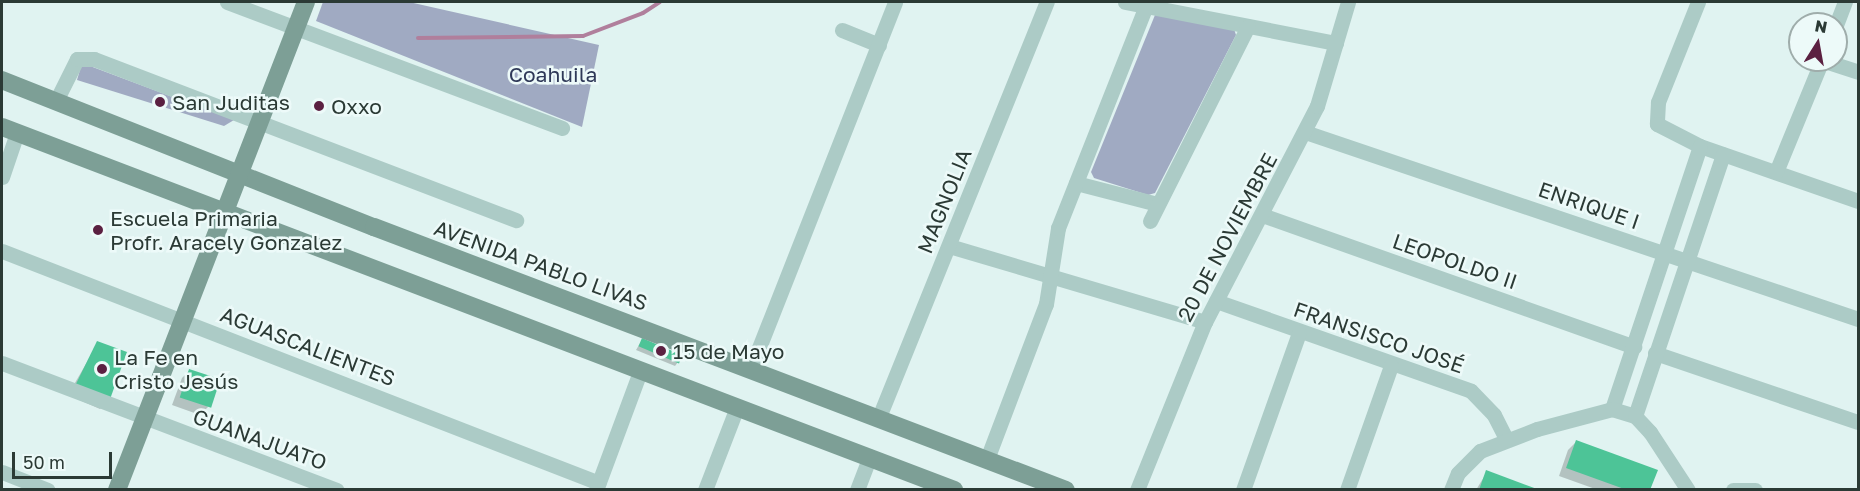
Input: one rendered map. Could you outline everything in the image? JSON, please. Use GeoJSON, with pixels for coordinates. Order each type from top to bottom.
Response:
{"type":"FeatureCollection","features":[{"type":"Feature","properties":{"kind":"main road"},"geometry":{"type":"LineString","coordinates":[[117,489],[306,2]]}},
{"type":"Feature","properties":{"kind":"main road","name":"AVENIDA PABLO LIVAS"},"geometry":{"type":"LineString","coordinates":[[2,80],[238,174],[1066,489]]}},
{"type":"Feature","properties":{"kind":"main road"},"geometry":{"type":"LineString","coordinates":[[9,130],[640,372],[954,489]]}},
{"type":"Feature","properties":{"kind":"street"},"geometry":{"type":"LineString","coordinates":[[227,2],[562,128]]}},
{"type":"Feature","properties":{"kind":"street"},"geometry":{"type":"LineString","coordinates":[[751,368],[895,2]]}},
{"type":"Feature","properties":{"kind":"street","name":"MAGNOLIA"},"geometry":{"type":"LineString","coordinates":[[879,417],[1047,2]]}},
{"type":"Feature","properties":{"kind":"street"},"geometry":{"type":"LineString","coordinates":[[1125,2],[1336,43]]}},
{"type":"Feature","properties":{"kind":"street","name":"20 DE NOVIEMBRE"},"geometry":{"type":"LineString","coordinates":[[1137,489],[1205,322],[1305,132],[1348,2]]}},
{"type":"Feature","properties":{"kind":"street"},"geometry":{"type":"LineString","coordinates":[[1698,2],[1655,111],[1657,124],[1700,146],[1858,201]]}},
{"type":"Feature","properties":{"kind":"street"},"geometry":{"type":"LineString","coordinates":[[987,459],[1046,304],[1058,228],[1146,6]]}},
{"type":"Feature","properties":{"kind":"street"},"geometry":{"type":"LineString","coordinates":[[1150,221],[1248,26]]}},
{"type":"Feature","properties":{"kind":"street"},"geometry":{"type":"LineString","coordinates":[[842,30],[879,45]]}},
{"type":"Feature","properties":{"kind":"street"},"geometry":{"type":"LineString","coordinates":[[56,101],[73,64],[84,57],[516,220]]}},
{"type":"Feature","properties":{"kind":"street"},"geometry":{"type":"LineString","coordinates":[[1776,172],[1817,72]]}},
{"type":"Feature","properties":{"kind":"street"},"geometry":{"type":"LineString","coordinates":[[2,177],[9,130]]}},
{"type":"Feature","properties":{"kind":"street","name":"ENRIQUE I"},"geometry":{"type":"LineString","coordinates":[[1305,132],[1858,319]]}},
{"type":"Feature","properties":{"kind":"street"},"geometry":{"type":"LineString","coordinates":[[1612,409],[1700,146]]}},
{"type":"Feature","properties":{"kind":"street"},"geometry":{"type":"LineString","coordinates":[[1635,417],[1723,154]]}},
{"type":"Feature","properties":{"kind":"street"},"geometry":{"type":"LineString","coordinates":[[1076,183],[1157,204]]}},
{"type":"Feature","properties":{"kind":"street","name":"LEOPOLDO II"},"geometry":{"type":"LineString","coordinates":[[1262,215],[1634,347]]}},
{"type":"Feature","properties":{"kind":"street"},"geometry":{"type":"LineString","coordinates":[[949,246],[1205,322]]}},
{"type":"Feature","properties":{"kind":"street","name":"AGUASCALIENTES"},"geometry":{"type":"LineString","coordinates":[[2,251],[598,486]]}},
{"type":"Feature","properties":{"kind":"street","name":"FRANSISCO JOSÉ"},"geometry":{"type":"LineString","coordinates":[[1216,301],[1391,366],[1471,391],[1494,415],[1506,439]]}},
{"type":"Feature","properties":{"kind":"street"},"geometry":{"type":"LineString","coordinates":[[1243,489],[1299,333]]}},
{"type":"Feature","properties":{"kind":"street"},"geometry":{"type":"LineString","coordinates":[[1655,353],[1858,422]]}},
{"type":"Feature","properties":{"kind":"street","name":"GUANAJUATO"},"geometry":{"type":"LineString","coordinates":[[2,363],[144,419],[337,489]]}},
{"type":"Feature","properties":{"kind":"street"},"geometry":{"type":"LineString","coordinates":[[1347,489],[1391,366]]}},
{"type":"Feature","properties":{"kind":"street"},"geometry":{"type":"LineString","coordinates":[[598,486],[640,372]]}},
{"type":"Feature","properties":{"kind":"street"},"geometry":{"type":"LineString","coordinates":[[705,489],[736,407]]}},
{"type":"Feature","properties":{"kind":"street"},"geometry":{"type":"LineString","coordinates":[[1451,489],[1467,460],[1506,439],[1612,409],[1635,417],[1650,432],[1688,489]]}},
{"type":"Feature","properties":{"kind":"street"},"geometry":{"type":"LineString","coordinates":[[857,489],[870,456]]}},
{"type":"Feature","properties":{"kind":"street"},"geometry":{"type":"LineString","coordinates":[[2,472],[48,489]]}},
{"type":"Feature","properties":{"kind":"street"},"geometry":{"type":"LineString","coordinates":[[1732,489],[1755,489]]}},
{"type":"Feature","properties":{"kind":"green space","name":"Coahuila"},"geometry":{"type":"Polygon","coordinates":[[[323,2],[409,2],[599,45],[582,127],[316,21],[323,2]]]}},
{"type":"Feature","properties":{"kind":"green space"},"geometry":{"type":"Polygon","coordinates":[[[1155,15],[1233,26],[1236,35],[1155,193],[1148,195],[1094,178],[1091,172],[1155,15]]]}},
{"type":"Feature","properties":{"kind":"green space"},"geometry":{"type":"Polygon","coordinates":[[[82,63],[234,120],[224,126],[77,80],[82,63]]]}},
{"type":"Feature","properties":{"kind":"building","name":"15 de Mayo"},"geometry":{"type":"Polygon","coordinates":[[[642,338],[683,355],[679,363],[638,346],[642,338]]]}},
{"type":"Feature","properties":{"kind":"building","name":"La Fe en Cristo Jesús"},"geometry":{"type":"Polygon","coordinates":[[[97,341],[127,352],[109,402],[75,386],[97,341]]]}},
{"type":"Feature","properties":{"kind":"building"},"geometry":{"type":"Polygon","coordinates":[[[189,369],[220,379],[211,408],[180,398],[189,369]]]}},
{"type":"Feature","properties":{"kind":"building"},"geometry":{"type":"Polygon","coordinates":[[[1576,440],[1658,470],[1650,490],[1627,490],[1566,468],[1576,440]]]}},
{"type":"Feature","properties":{"kind":"building"},"geometry":{"type":"Polygon","coordinates":[[[1486,470],[1537,489],[1537,490],[1479,490],[1486,470]]]}},
{"type":"Feature","properties":{"kind":"waterway"},"geometry":{"type":"LineString","coordinates":[[418,38],[583,36],[643,13],[660,2]]}},
{"type":"Feature","properties":{"kind":"place","name":"San Juditas"},"geometry":{"type":"Point","coordinates":[160,102]}},
{"type":"Feature","properties":{"kind":"place","name":"Oxxo"},"geometry":{"type":"Point","coordinates":[319,106]}},
{"type":"Feature","properties":{"kind":"place","name":"Escuela Primaria Profr. Aracely Gonzalez"},"geometry":{"type":"Point","coordinates":[98,230]}},
{"type":"Feature","properties":{"kind":"place","name":"15 de Mayo"},"geometry":{"type":"Point","coordinates":[661,351]}},
{"type":"Feature","properties":{"kind":"place","name":"La Fe en Cristo Jesús"},"geometry":{"type":"Point","coordinates":[102,369]}}]}
